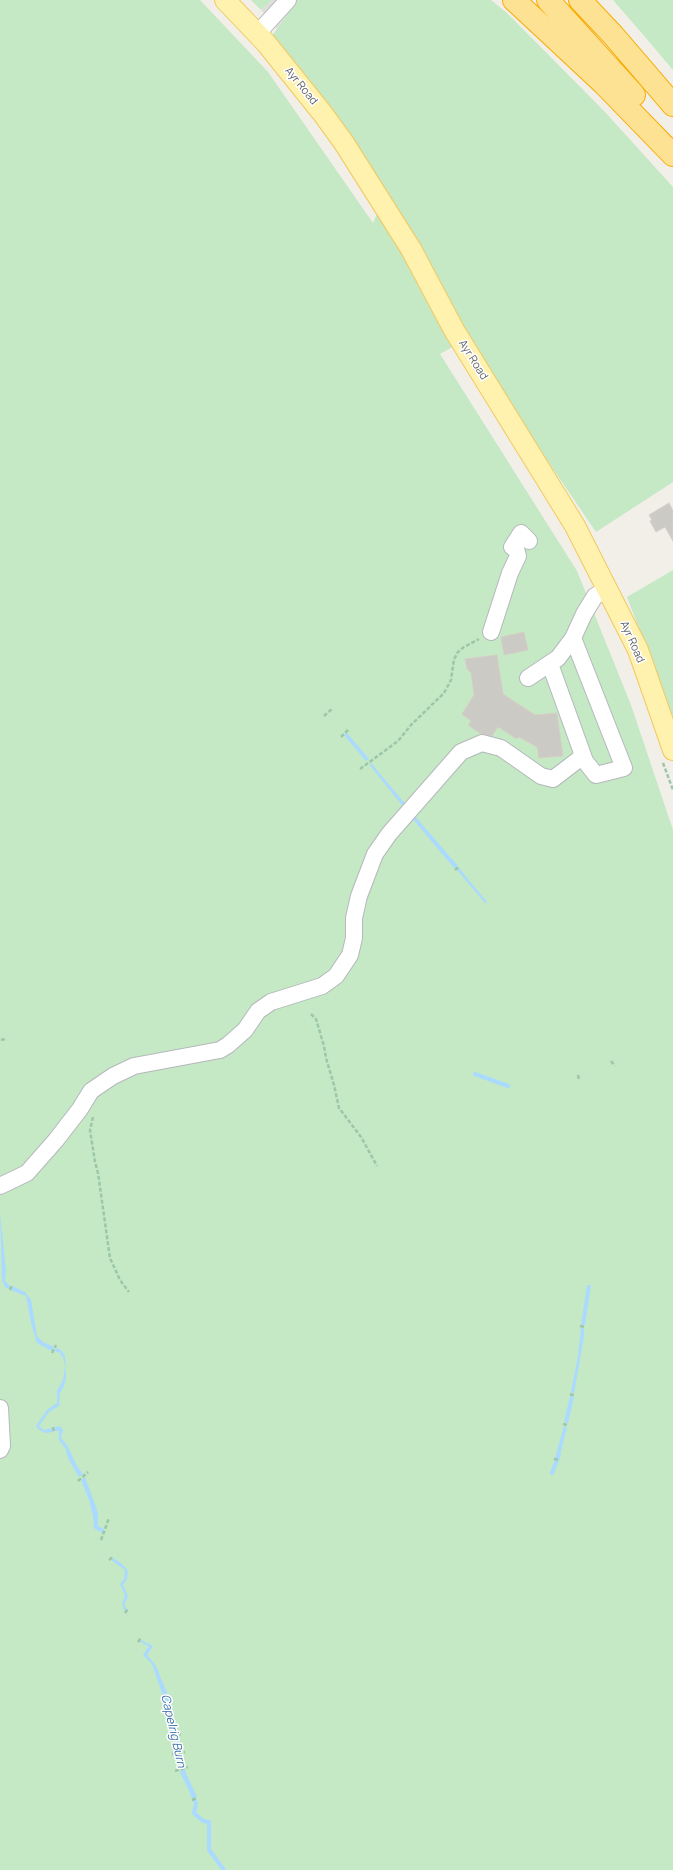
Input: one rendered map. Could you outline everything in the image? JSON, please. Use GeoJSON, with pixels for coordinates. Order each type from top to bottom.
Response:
{"type":"FeatureCollection","features":[{"type":"Feature","properties":{"kind":"highway"},"geometry":{"type":"LineString","coordinates":[[514,0],[604,84],[673,155]]}},
{"type":"Feature","properties":{"kind":"highway"},"geometry":{"type":"LineString","coordinates":[[548,0],[594,49],[673,139]]}},
{"type":"Feature","properties":{"kind":"highway"},"geometry":{"type":"LineString","coordinates":[[580,0],[613,34],[673,105]]}},
{"type":"Feature","properties":{"kind":"highway"},"geometry":{"type":"LineString","coordinates":[[601,0],[673,82]]}},
{"type":"Feature","properties":{"kind":"main road","name":"Ayr Road"},"geometry":{"type":"LineString","coordinates":[[225,0],[257,34],[323,114],[344,143],[411,250],[454,330],[575,526],[638,650],[668,756]]}},
{"type":"Feature","properties":{"kind":"street"},"geometry":{"type":"LineString","coordinates":[[257,34],[288,0]]}},
{"type":"Feature","properties":{"kind":"street"},"geometry":{"type":"LineString","coordinates":[[488,634],[510,573],[518,556],[516,549],[512,547],[521,533],[529,541]]}},
{"type":"Feature","properties":{"kind":"street"},"geometry":{"type":"LineString","coordinates":[[528,678],[558,658],[573,638],[584,614],[595,596],[607,589]]}},
{"type":"Feature","properties":{"kind":"street"},"geometry":{"type":"LineString","coordinates":[[550,664],[585,761],[596,775],[624,768],[573,638]]}},
{"type":"Feature","properties":{"kind":"street"},"geometry":{"type":"LineString","coordinates":[[0,1186],[27,1173],[56,1140],[80,1109],[91,1091],[113,1076],[134,1066],[220,1050],[245,1030],[258,1012],[271,1002],[322,986],[336,976],[350,955],[354,938],[354,918],[359,896],[375,854],[389,834],[461,752],[482,743],[501,748],[541,776],[553,779],[583,756]]}},
{"type":"Feature","properties":{"kind":"street"},"geometry":{"type":"LineString","coordinates":[[0,1408],[2,1446],[0,1450]]}},
{"type":"Feature","properties":{"kind":"path"},"geometry":{"type":"LineString","coordinates":[[360,769],[398,741],[411,725],[444,693],[451,680],[454,659],[458,652],[464,647],[488,634]]}},
{"type":"Feature","properties":{"kind":"path"},"geometry":{"type":"LineString","coordinates":[[325,715],[331,710]]}},
{"type":"Feature","properties":{"kind":"path"},"geometry":{"type":"LineString","coordinates":[[342,736],[348,730]]}},
{"type":"Feature","properties":{"kind":"path"},"geometry":{"type":"LineString","coordinates":[[668,756],[673,790]]}},
{"type":"Feature","properties":{"kind":"path"},"geometry":{"type":"LineString","coordinates":[[455,870],[459,867]]}},
{"type":"Feature","properties":{"kind":"path"},"geometry":{"type":"LineString","coordinates":[[311,1014],[316,1019],[339,1108],[361,1137],[377,1166]]}},
{"type":"Feature","properties":{"kind":"path"},"geometry":{"type":"LineString","coordinates":[[612,1061],[614,1066]]}},
{"type":"Feature","properties":{"kind":"path"},"geometry":{"type":"LineString","coordinates":[[578,1075],[579,1080]]}},
{"type":"Feature","properties":{"kind":"path"},"geometry":{"type":"LineString","coordinates":[[93,1115],[90,1130],[98,1173],[110,1258],[120,1280],[129,1292]]}},
{"type":"Feature","properties":{"kind":"path"},"geometry":{"type":"LineString","coordinates":[[10,1290],[12,1285]]}},
{"type":"Feature","properties":{"kind":"path"},"geometry":{"type":"LineString","coordinates":[[580,1326],[585,1327]]}},
{"type":"Feature","properties":{"kind":"path"},"geometry":{"type":"LineString","coordinates":[[53,1352],[55,1346]]}},
{"type":"Feature","properties":{"kind":"path"},"geometry":{"type":"LineString","coordinates":[[570,1394],[575,1396]]}},
{"type":"Feature","properties":{"kind":"path"},"geometry":{"type":"LineString","coordinates":[[563,1424],[568,1425]]}},
{"type":"Feature","properties":{"kind":"path"},"geometry":{"type":"LineString","coordinates":[[53,1427],[54,1432]]}},
{"type":"Feature","properties":{"kind":"path"},"geometry":{"type":"LineString","coordinates":[[554,1459],[559,1460]]}},
{"type":"Feature","properties":{"kind":"path"},"geometry":{"type":"LineString","coordinates":[[79,1480],[88,1472]]}},
{"type":"Feature","properties":{"kind":"path"},"geometry":{"type":"LineString","coordinates":[[101,1540],[110,1518]]}},
{"type":"Feature","properties":{"kind":"path"},"geometry":{"type":"LineString","coordinates":[[109,1560],[113,1557]]}},
{"type":"Feature","properties":{"kind":"path"},"geometry":{"type":"LineString","coordinates":[[125,1613],[128,1609]]}},
{"type":"Feature","properties":{"kind":"path"},"geometry":{"type":"LineString","coordinates":[[138,1642],[141,1638]]}},
{"type":"Feature","properties":{"kind":"path"},"geometry":{"type":"LineString","coordinates":[[169,1714],[174,1712]]}},
{"type":"Feature","properties":{"kind":"path"},"geometry":{"type":"LineString","coordinates":[[172,1754],[185,1752]]}},
{"type":"Feature","properties":{"kind":"path"},"geometry":{"type":"LineString","coordinates":[[175,1771],[188,1768]]}},
{"type":"Feature","properties":{"kind":"path"},"geometry":{"type":"LineString","coordinates":[[192,1800],[197,1798]]}},
{"type":"Feature","properties":{"kind":"shaded area"},"geometry":{"type":"Polygon","coordinates":[[[272,0],[297,0],[277,29],[261,10],[272,0]]]}},
{"type":"Feature","properties":{"kind":"green space"},"geometry":{"type":"Polygon","coordinates":[[[0,0],[200,0],[268,72],[373,223],[386,193],[272,36],[297,0],[491,0],[507,13],[605,112],[673,187],[673,482],[596,532],[532,438],[470,337],[440,354],[577,571],[631,705],[673,830],[673,1870],[0,1870],[0,0]]]}},
{"type":"Feature","properties":{"kind":"green space"},"geometry":{"type":"Polygon","coordinates":[[[251,0],[272,0],[261,10],[251,0]]]}},
{"type":"Feature","properties":{"kind":"green space"},"geometry":{"type":"Polygon","coordinates":[[[613,0],[673,0],[673,70],[646,38],[613,0]]]}},
{"type":"Feature","properties":{"kind":"green space"},"geometry":{"type":"Polygon","coordinates":[[[673,570],[673,718],[627,597],[673,570]]]}},
{"type":"Feature","properties":{"kind":"water"},"geometry":{"type":"Polygon","coordinates":[[[347,733],[369,759],[366,761],[344,735],[347,733]]]}},
{"type":"Feature","properties":{"kind":"water"},"geometry":{"type":"Polygon","coordinates":[[[371,763],[406,805],[405,809],[372,768],[370,765],[371,763]]]}},
{"type":"Feature","properties":{"kind":"water"},"geometry":{"type":"Polygon","coordinates":[[[414,815],[458,866],[455,869],[411,817],[414,815]]]}},
{"type":"Feature","properties":{"kind":"water"},"geometry":{"type":"Polygon","coordinates":[[[459,868],[487,902],[485,903],[457,870],[459,868]]]}},
{"type":"Feature","properties":{"kind":"water"},"geometry":{"type":"Polygon","coordinates":[[[0,1212],[6,1271],[5,1281],[10,1286],[9,1289],[5,1287],[2,1280],[0,1212]]]}},
{"type":"Feature","properties":{"kind":"water"},"geometry":{"type":"Polygon","coordinates":[[[587,1285],[591,1285],[585,1325],[581,1325],[587,1285]]]}},
{"type":"Feature","properties":{"kind":"water"},"geometry":{"type":"Polygon","coordinates":[[[12,1286],[25,1292],[31,1300],[37,1336],[43,1342],[54,1347],[52,1351],[37,1343],[31,1323],[26,1296],[11,1290],[12,1286]]]}},
{"type":"Feature","properties":{"kind":"water"},"geometry":{"type":"Polygon","coordinates":[[[581,1328],[584,1328],[584,1336],[574,1394],[571,1392],[578,1356],[581,1328]]]}},
{"type":"Feature","properties":{"kind":"water"},"geometry":{"type":"Polygon","coordinates":[[[56,1348],[61,1350],[65,1356],[66,1378],[60,1393],[59,1406],[49,1412],[39,1426],[44,1430],[53,1428],[53,1432],[45,1433],[36,1426],[47,1410],[57,1403],[57,1391],[63,1380],[65,1366],[60,1353],[54,1351],[56,1348]]]}},
{"type":"Feature","properties":{"kind":"water"},"geometry":{"type":"Polygon","coordinates":[[[570,1396],[574,1397],[568,1423],[564,1422],[570,1396]]]}},
{"type":"Feature","properties":{"kind":"water"},"geometry":{"type":"Polygon","coordinates":[[[60,1426],[63,1430],[61,1438],[67,1445],[77,1466],[83,1474],[79,1477],[69,1460],[66,1449],[59,1440],[59,1431],[55,1431],[55,1427],[60,1426]]]}},
{"type":"Feature","properties":{"kind":"water"},"geometry":{"type":"Polygon","coordinates":[[[564,1426],[567,1427],[559,1459],[555,1458],[564,1426]]]}},
{"type":"Feature","properties":{"kind":"water"},"geometry":{"type":"Polygon","coordinates":[[[85,1477],[98,1513],[98,1526],[104,1529],[102,1533],[94,1528],[89,1500],[81,1480],[85,1477]]]}},
{"type":"Feature","properties":{"kind":"water"},"geometry":{"type":"Polygon","coordinates":[[[113,1558],[122,1564],[128,1571],[127,1579],[123,1585],[128,1596],[124,1605],[127,1609],[125,1612],[122,1604],[125,1595],[120,1584],[124,1579],[125,1570],[111,1560],[113,1558]]]}},
{"type":"Feature","properties":{"kind":"water"},"geometry":{"type":"Polygon","coordinates":[[[141,1640],[153,1646],[147,1655],[156,1666],[173,1712],[169,1713],[152,1664],[143,1655],[149,1646],[140,1642],[141,1640]]]}},
{"type":"Feature","properties":{"kind":"water"},"geometry":{"type":"Polygon","coordinates":[[[185,1771],[197,1797],[193,1799],[180,1772],[185,1771]]]}},
{"type":"Feature","properties":{"kind":"building"},"geometry":{"type":"Polygon","coordinates":[[[669,503],[673,511],[673,541],[665,527],[656,532],[650,521],[652,520],[649,515],[669,503]]]}},
{"type":"Feature","properties":{"kind":"building"},"geometry":{"type":"Polygon","coordinates":[[[524,632],[528,650],[504,655],[501,637],[524,632]]]}},
{"type":"Feature","properties":{"kind":"building"},"geometry":{"type":"Polygon","coordinates":[[[497,655],[503,694],[535,715],[557,713],[563,756],[539,758],[537,747],[519,737],[517,739],[498,727],[492,736],[481,734],[468,725],[471,721],[462,714],[474,695],[471,673],[467,669],[465,659],[497,655]]]}},
{"type":"Feature","properties":{"kind":"waterway"},"geometry":{"type":"LineString","coordinates":[[475,1074],[508,1086]]}},
{"type":"Feature","properties":{"kind":"waterway"},"geometry":{"type":"LineString","coordinates":[[552,1473],[559,1455]]}},
{"type":"Feature","properties":{"kind":"waterway","name":"Capelrig Burn"},"geometry":{"type":"LineString","coordinates":[[174,1728],[184,1776]]}},
{"type":"Feature","properties":{"kind":"waterway","name":"Capelrig Burn"},"geometry":{"type":"LineString","coordinates":[[192,1793],[196,1804],[194,1813],[203,1821],[209,1822],[209,1850],[224,1870]]}}]}
